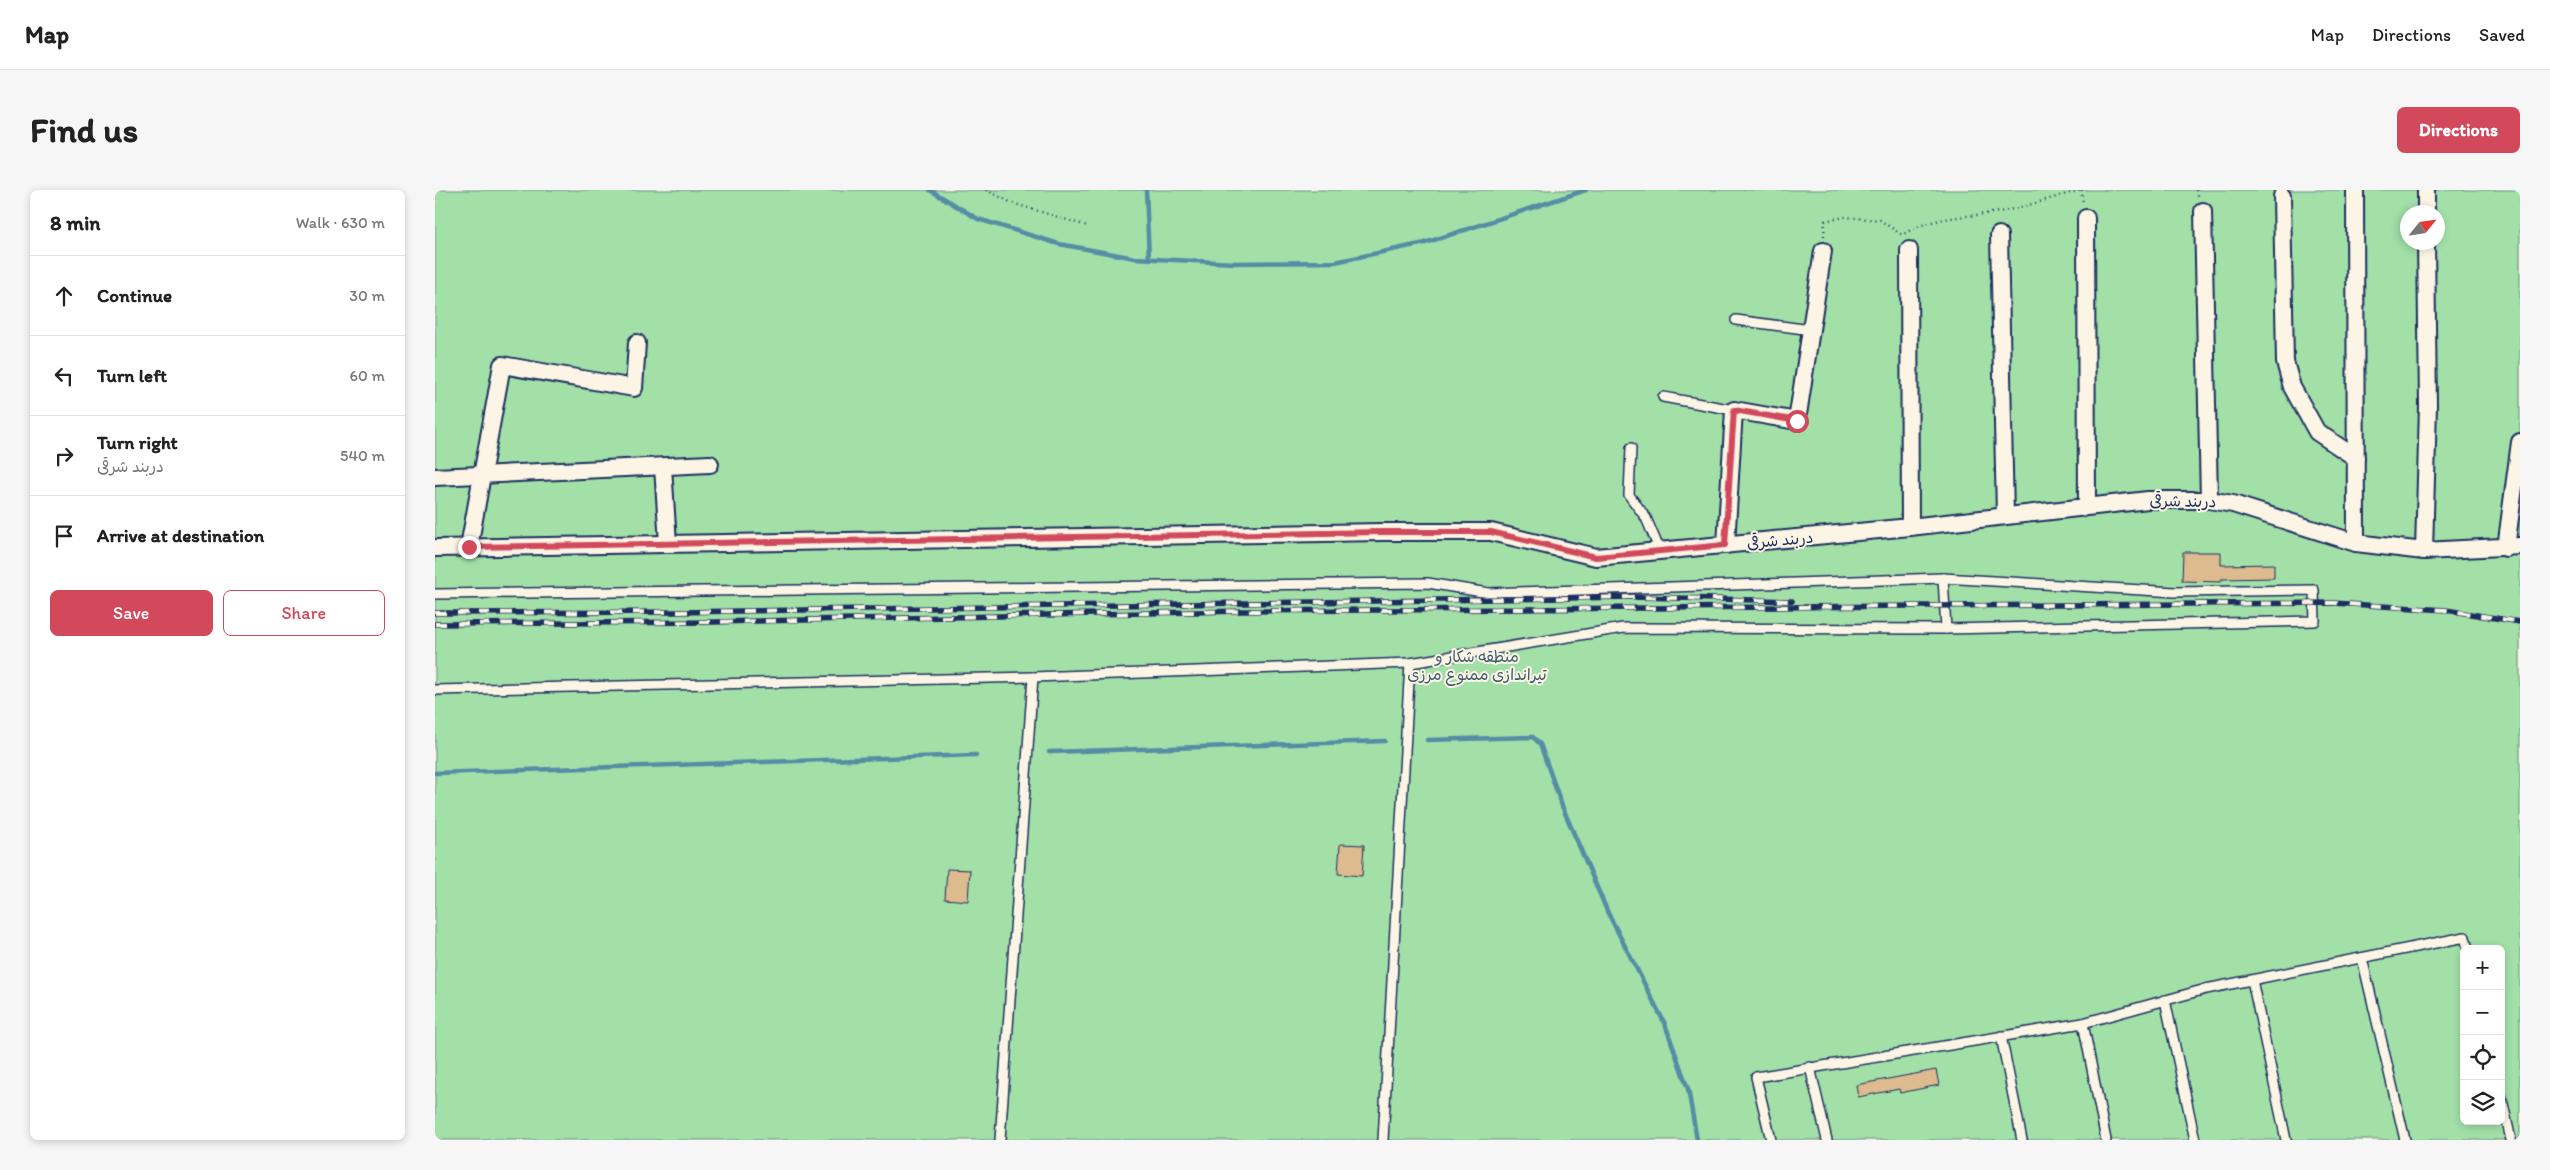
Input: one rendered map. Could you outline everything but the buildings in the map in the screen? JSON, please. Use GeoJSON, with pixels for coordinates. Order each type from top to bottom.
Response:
{"type":"FeatureCollection","features":[{"type":"Feature","properties":{"kind":"street"},"geometry":{"type":"LineString","coordinates":[[2355,190],[2356,543]]}},
{"type":"Feature","properties":{"kind":"street"},"geometry":{"type":"LineString","coordinates":[[2426,190],[2426,205]]}},
{"type":"Feature","properties":{"kind":"street"},"geometry":{"type":"LineString","coordinates":[[2282,196],[2285,362],[2292,387],[2317,432],[2356,458]]}},
{"type":"Feature","properties":{"kind":"street"},"geometry":{"type":"LineString","coordinates":[[2203,211],[2209,500]]}},
{"type":"Feature","properties":{"kind":"street"},"geometry":{"type":"LineString","coordinates":[[2086,218],[2087,506]]}},
{"type":"Feature","properties":{"kind":"street"},"geometry":{"type":"LineString","coordinates":[[1999,235],[2005,516]]}},
{"type":"Feature","properties":{"kind":"street"},"geometry":{"type":"LineString","coordinates":[[1909,250],[1910,528]]}},
{"type":"Feature","properties":{"kind":"street"},"geometry":{"type":"LineString","coordinates":[[2424,551],[2428,406],[2427,250]]}},
{"type":"Feature","properties":{"kind":"street"},"geometry":{"type":"LineString","coordinates":[[1725,545],[1734,410],[1797,421],[1823,251]]}},
{"type":"Feature","properties":{"kind":"street"},"geometry":{"type":"LineString","coordinates":[[469,547],[502,365],[634,388],[637,343]]}},
{"type":"Feature","properties":{"kind":"street"},"geometry":{"type":"LineString","coordinates":[[2513,547],[2520,442]]}},
{"type":"Feature","properties":{"kind":"street"},"geometry":{"type":"LineString","coordinates":[[435,477],[710,464]]}},
{"type":"Feature","properties":{"kind":"street"},"geometry":{"type":"LineString","coordinates":[[663,467],[668,543]]}},
{"type":"Feature","properties":{"kind":"street","name":"دربند شرقی"},"geometry":{"type":"LineString","coordinates":[[435,548],[1382,532],[1491,532],[1596,557],[1910,528],[2148,500],[2209,500],[2233,504],[2356,543],[2424,551],[2513,547]]}},
{"type":"Feature","properties":{"kind":"lane"},"geometry":{"type":"LineString","coordinates":[[1736,320],[1811,330]]}},
{"type":"Feature","properties":{"kind":"lane"},"geometry":{"type":"LineString","coordinates":[[1663,397],[1734,410]]}},
{"type":"Feature","properties":{"kind":"lane"},"geometry":{"type":"LineString","coordinates":[[1631,448],[1629,495],[1646,518],[1660,551]]}},
{"type":"Feature","properties":{"kind":"lane"},"geometry":{"type":"LineString","coordinates":[[1943,578],[1945,629]]}},
{"type":"Feature","properties":{"kind":"lane"},"geometry":{"type":"LineString","coordinates":[[435,594],[1419,583],[1488,593],[1943,578],[2175,592],[2315,590],[2315,621],[1945,629],[1623,628],[1410,663],[1033,678],[435,690]]}},
{"type":"Feature","properties":{"kind":"lane"},"geometry":{"type":"LineString","coordinates":[[1383,1140],[1410,663]]}},
{"type":"Feature","properties":{"kind":"lane"},"geometry":{"type":"LineString","coordinates":[[999,1140],[1033,678]]}},
{"type":"Feature","properties":{"kind":"lane"},"geometry":{"type":"LineString","coordinates":[[1771,1140],[1756,1076],[2083,1023],[2165,1000],[2252,980],[2465,937],[2467,945]]}},
{"type":"Feature","properties":{"kind":"lane"},"geometry":{"type":"LineString","coordinates":[[2362,958],[2405,1140]]}},
{"type":"Feature","properties":{"kind":"lane"},"geometry":{"type":"LineString","coordinates":[[2252,980],[2286,1140]]}},
{"type":"Feature","properties":{"kind":"lane"},"geometry":{"type":"LineString","coordinates":[[2165,1000],[2195,1140]]}},
{"type":"Feature","properties":{"kind":"lane"},"geometry":{"type":"LineString","coordinates":[[2083,1023],[2106,1140]]}},
{"type":"Feature","properties":{"kind":"lane"},"geometry":{"type":"LineString","coordinates":[[2001,1036],[2022,1140]]}},
{"type":"Feature","properties":{"kind":"lane"},"geometry":{"type":"LineString","coordinates":[[1811,1067],[1827,1140]]}},
{"type":"Feature","properties":{"kind":"lane"},"geometry":{"type":"LineString","coordinates":[[2505,1113],[2511,1140]]}},
{"type":"Feature","properties":{"kind":"path"},"geometry":{"type":"LineString","coordinates":[[986,190],[1012,203],[1087,226]]}},
{"type":"Feature","properties":{"kind":"path"},"geometry":{"type":"LineString","coordinates":[[1823,251],[1825,221],[1844,218],[1881,220],[1902,235],[1919,225],[1949,217],[1999,212],[2081,190]]}},
{"type":"Feature","properties":{"kind":"green space","name":"منطقه شکار و تیراندازی ممنوع مرزی"},"geometry":{"type":"Polygon","coordinates":[[[435,190],[2520,190],[2520,1140],[435,1140],[435,190]]]}},
{"type":"Feature","properties":{"kind":"waterway"},"geometry":{"type":"LineString","coordinates":[[930,190],[978,219],[1059,244],[1135,258],[1235,263],[1335,262],[1425,243],[1586,190]]}},
{"type":"Feature","properties":{"kind":"waterway"},"geometry":{"type":"LineString","coordinates":[[1146,190],[1149,259]]}},
{"type":"Feature","properties":{"kind":"waterway"},"geometry":{"type":"LineString","coordinates":[[1427,740],[1533,737],[1540,744],[1562,806],[1608,913],[1665,1024],[1688,1089],[1697,1140]]}},
{"type":"Feature","properties":{"kind":"waterway"},"geometry":{"type":"LineString","coordinates":[[1049,752],[1385,741]]}},
{"type":"Feature","properties":{"kind":"waterway"},"geometry":{"type":"LineString","coordinates":[[435,773],[976,755]]}},
{"type":"Feature","properties":{"kind":"railway"},"geometry":{"type":"LineString","coordinates":[[435,613],[679,612],[1635,597],[1792,601]]}},
{"type":"Feature","properties":{"kind":"railway"},"geometry":{"type":"LineString","coordinates":[[435,624],[713,622],[1244,611],[2333,603],[2446,610],[2520,622]]}},
{"type":"Feature","properties":{"kind":"route"},"geometry":{"type":"LineString","coordinates":[[469,547],[1382,532],[1491,532],[1596,557],[1725,545],[1734,410],[1797,421]]}}]}
